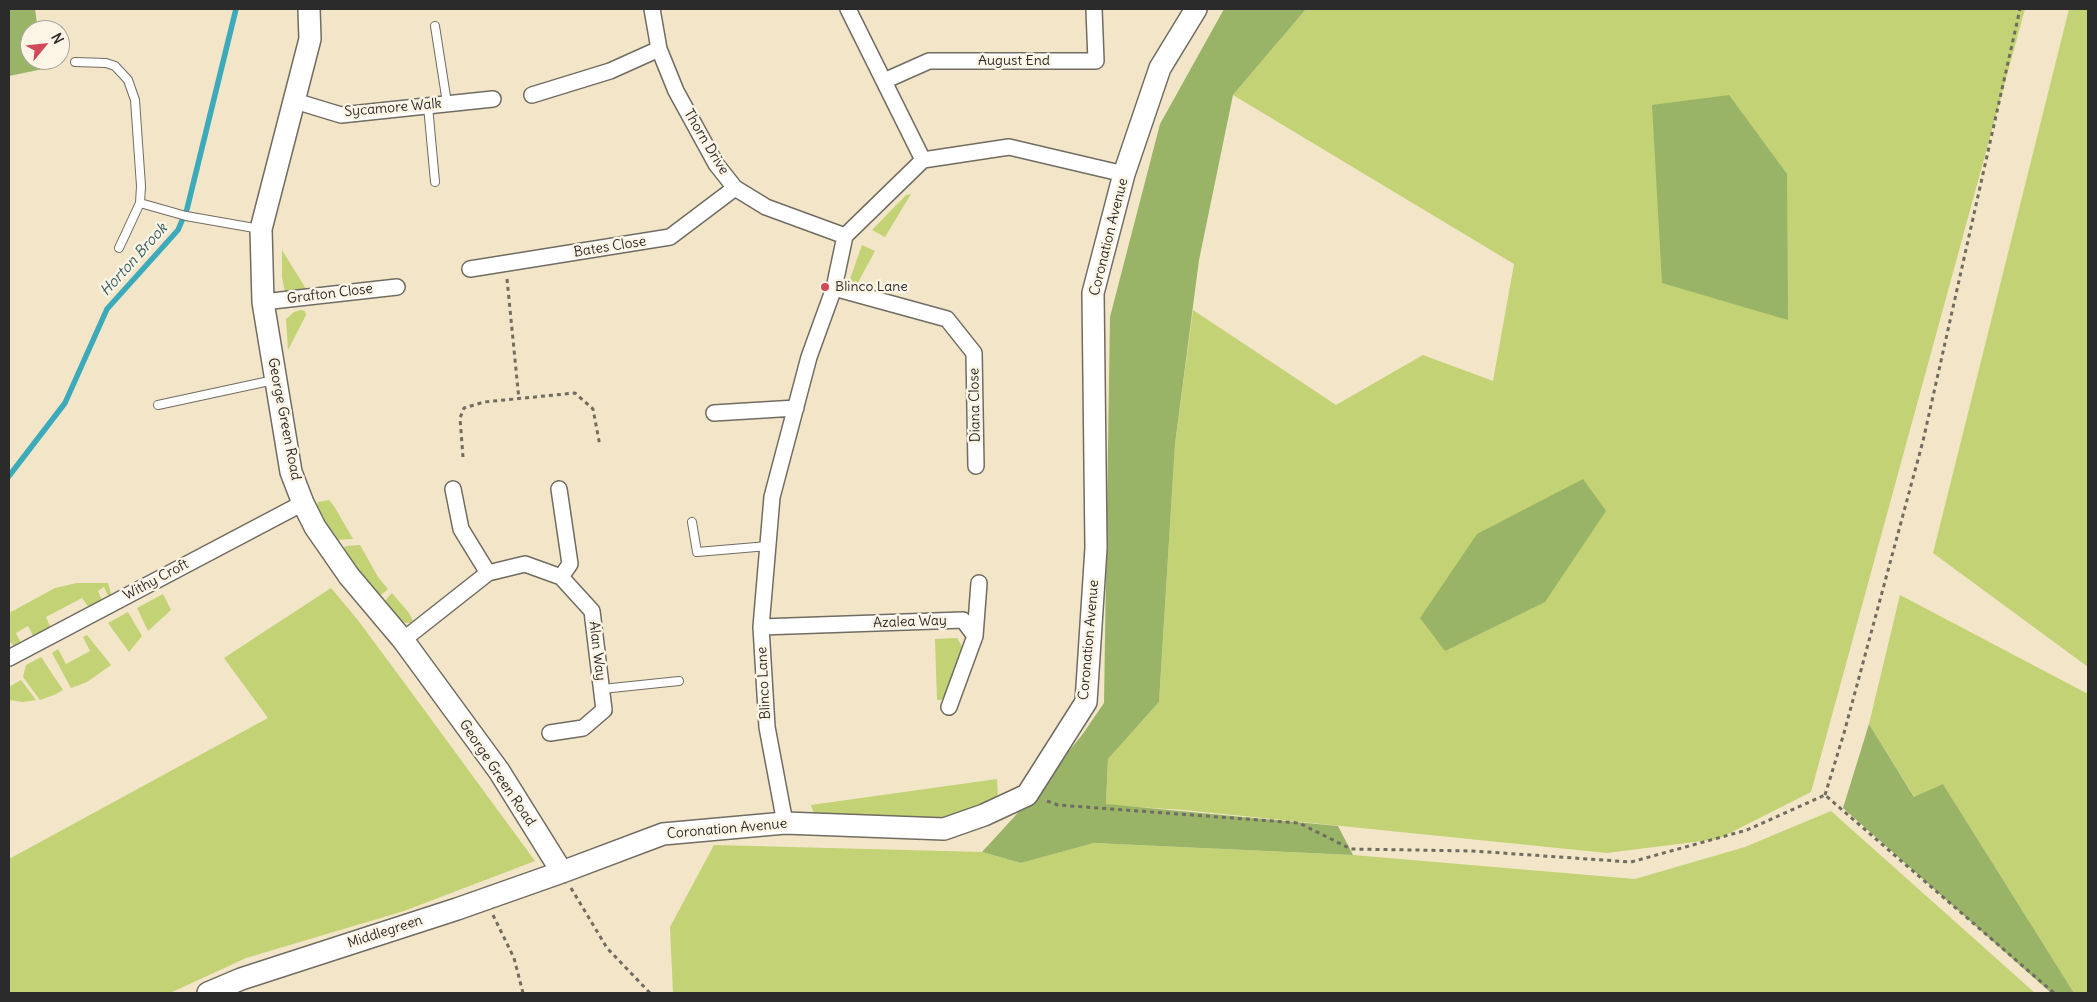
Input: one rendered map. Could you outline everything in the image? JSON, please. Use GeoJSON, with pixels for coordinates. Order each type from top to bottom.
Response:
{"type":"FeatureCollection","features":[{"type":"Feature","properties":{"kind":"street","name":"George Green Road"},"geometry":{"type":"LineString","coordinates":[[309,9],[310,39],[261,229],[263,302],[292,472],[302,503],[315,527],[349,576],[403,640],[499,771],[562,872]]}},
{"type":"Feature","properties":{"kind":"street","name":"Thorn Drive"},"geometry":{"type":"LineString","coordinates":[[652,9],[659,49],[676,91],[711,156],[735,188],[766,207],[845,236]]}},
{"type":"Feature","properties":{"kind":"street"},"geometry":{"type":"LineString","coordinates":[[848,9],[923,160]]}},
{"type":"Feature","properties":{"kind":"street","name":"August End"},"geometry":{"type":"LineString","coordinates":[[884,81],[929,61],[1096,61],[1094,9]]}},
{"type":"Feature","properties":{"kind":"street","name":"Coronation Avenue"},"geometry":{"type":"LineString","coordinates":[[562,872],[663,834],[784,823],[944,829],[984,815],[1027,795],[1086,702],[1096,548],[1093,293],[1124,174],[1160,68],[1196,9]]}},
{"type":"Feature","properties":{"kind":"street"},"geometry":{"type":"LineString","coordinates":[[532,95],[610,71],[659,49]]}},
{"type":"Feature","properties":{"kind":"street","name":"Sycamore Walk"},"geometry":{"type":"LineString","coordinates":[[295,101],[341,115],[493,99]]}},
{"type":"Feature","properties":{"kind":"street"},"geometry":{"type":"LineString","coordinates":[[845,236],[923,160],[1009,147],[1124,174]]}},
{"type":"Feature","properties":{"kind":"street","name":"Bates Close"},"geometry":{"type":"LineString","coordinates":[[470,269],[670,237],[735,188]]}},
{"type":"Feature","properties":{"kind":"street","name":"Blinco Lane"},"geometry":{"type":"LineString","coordinates":[[784,823],[767,727],[761,627],[772,497],[810,356],[834,288],[845,236]]}},
{"type":"Feature","properties":{"kind":"street","name":"Grafton Close"},"geometry":{"type":"LineString","coordinates":[[263,302],[397,286]]}},
{"type":"Feature","properties":{"kind":"street","name":"Diana Close"},"geometry":{"type":"LineString","coordinates":[[834,288],[947,319],[974,353],[976,466]]}},
{"type":"Feature","properties":{"kind":"street"},"geometry":{"type":"LineString","coordinates":[[714,413],[796,408]]}},
{"type":"Feature","properties":{"kind":"street"},"geometry":{"type":"LineString","coordinates":[[453,489],[461,529],[488,573]]}},
{"type":"Feature","properties":{"kind":"street"},"geometry":{"type":"LineString","coordinates":[[559,489],[570,564],[561,578]]}},
{"type":"Feature","properties":{"kind":"street","name":"Withy Croft"},"geometry":{"type":"LineString","coordinates":[[9,658],[302,503]]}},
{"type":"Feature","properties":{"kind":"street","name":"Alan Way"},"geometry":{"type":"LineString","coordinates":[[403,640],[488,573],[525,564],[561,578],[592,611],[604,710],[583,728],[550,733]]}},
{"type":"Feature","properties":{"kind":"street"},"geometry":{"type":"LineString","coordinates":[[949,708],[975,636],[980,583]]}},
{"type":"Feature","properties":{"kind":"street","name":"Azalea Way"},"geometry":{"type":"LineString","coordinates":[[761,627],[963,620],[975,636]]}},
{"type":"Feature","properties":{"kind":"street","name":"Middlegreen"},"geometry":{"type":"LineString","coordinates":[[208,993],[241,979],[562,872]]}},
{"type":"Feature","properties":{"kind":"lane"},"geometry":{"type":"LineString","coordinates":[[435,26],[448,103]]}},
{"type":"Feature","properties":{"kind":"lane"},"geometry":{"type":"LineString","coordinates":[[76,62],[106,63],[115,66],[128,80],[133,90],[141,186],[140,203],[119,248]]}},
{"type":"Feature","properties":{"kind":"lane"},"geometry":{"type":"LineString","coordinates":[[428,106],[435,182]]}},
{"type":"Feature","properties":{"kind":"lane"},"geometry":{"type":"LineString","coordinates":[[140,203],[186,216],[261,229]]}},
{"type":"Feature","properties":{"kind":"lane"},"geometry":{"type":"LineString","coordinates":[[158,405],[276,380]]}},
{"type":"Feature","properties":{"kind":"lane"},"geometry":{"type":"LineString","coordinates":[[692,522],[697,552],[768,546]]}},
{"type":"Feature","properties":{"kind":"lane"},"geometry":{"type":"LineString","coordinates":[[602,689],[679,681]]}},
{"type":"Feature","properties":{"kind":"path"},"geometry":{"type":"LineString","coordinates":[[1027,795],[1058,805],[1299,823],[1352,849],[1473,851],[1630,862],[1747,830],[1825,795],[1847,723],[1923,442],[2020,9]]}},
{"type":"Feature","properties":{"kind":"path"},"geometry":{"type":"LineString","coordinates":[[506,264],[518,400]]}},
{"type":"Feature","properties":{"kind":"path"},"geometry":{"type":"LineString","coordinates":[[464,457],[460,418],[464,408],[484,402],[575,393],[593,409],[600,446]]}},
{"type":"Feature","properties":{"kind":"path"},"geometry":{"type":"LineString","coordinates":[[1825,795],[2054,993]]}},
{"type":"Feature","properties":{"kind":"path"},"geometry":{"type":"LineString","coordinates":[[562,872],[607,948],[650,993]]}},
{"type":"Feature","properties":{"kind":"path"},"geometry":{"type":"LineString","coordinates":[[486,898],[514,958],[523,993]]}},
{"type":"Feature","properties":{"kind":"green space"},"geometry":{"type":"Polygon","coordinates":[[[9,9],[35,9],[37,20],[20,20],[20,70],[38,70],[9,76],[9,9]]]}},
{"type":"Feature","properties":{"kind":"green space"},"geometry":{"type":"Polygon","coordinates":[[[1224,9],[1306,9],[1233,95],[1199,260],[1175,444],[1159,702],[1108,759],[1106,804],[1338,826],[1353,855],[1094,843],[1021,863],[982,852],[1026,804],[1082,735],[1104,703],[1110,317],[1160,124],[1224,9]]]}},
{"type":"Feature","properties":{"kind":"green space"},"geometry":{"type":"Polygon","coordinates":[[[1306,9],[2025,9],[1811,792],[1718,839],[1607,853],[1184,810],[1106,805],[1108,759],[1159,702],[1175,444],[1193,310],[1336,405],[1423,355],[1493,381],[1514,264],[1233,95],[1306,9]]]}},
{"type":"Feature","properties":{"kind":"green space"},"geometry":{"type":"Polygon","coordinates":[[[2069,9],[2088,9],[2088,667],[1933,553],[2069,9]]]}},
{"type":"Feature","properties":{"kind":"green space"},"geometry":{"type":"Polygon","coordinates":[[[1729,95],[1787,174],[1788,320],[1662,283],[1652,105],[1729,95]]]}},
{"type":"Feature","properties":{"kind":"green space"},"geometry":{"type":"Polygon","coordinates":[[[911,194],[885,237],[872,230],[906,195],[911,194]]]}},
{"type":"Feature","properties":{"kind":"green space"},"geometry":{"type":"Polygon","coordinates":[[[862,245],[875,251],[855,288],[850,279],[862,245]]]}},
{"type":"Feature","properties":{"kind":"green space"},"geometry":{"type":"Polygon","coordinates":[[[282,250],[308,292],[285,292],[282,277],[282,250]]]}},
{"type":"Feature","properties":{"kind":"green space"},"geometry":{"type":"Polygon","coordinates":[[[305,311],[306,315],[288,350],[286,319],[294,312],[305,311]]]}},
{"type":"Feature","properties":{"kind":"green space"},"geometry":{"type":"Polygon","coordinates":[[[1583,479],[1606,511],[1545,602],[1445,651],[1420,618],[1477,534],[1583,479]]]}},
{"type":"Feature","properties":{"kind":"green space"},"geometry":{"type":"Polygon","coordinates":[[[329,500],[353,539],[334,540],[315,508],[318,502],[329,500]]]}},
{"type":"Feature","properties":{"kind":"green space"},"geometry":{"type":"Polygon","coordinates":[[[360,545],[378,577],[388,589],[380,596],[340,550],[346,546],[360,545]]]}},
{"type":"Feature","properties":{"kind":"green space"},"geometry":{"type":"Polygon","coordinates":[[[77,583],[108,583],[113,600],[110,600],[104,587],[98,591],[104,605],[90,609],[82,598],[46,617],[53,633],[36,641],[28,626],[16,633],[23,647],[18,650],[9,641],[9,613],[55,588],[77,583]]]}},
{"type":"Feature","properties":{"kind":"green space"},"geometry":{"type":"Polygon","coordinates":[[[331,588],[357,619],[535,861],[404,911],[246,958],[170,993],[9,993],[9,859],[268,718],[224,658],[331,588]]]}},
{"type":"Feature","properties":{"kind":"green space"},"geometry":{"type":"Polygon","coordinates":[[[392,593],[409,613],[414,623],[406,623],[380,606],[392,593]]]}},
{"type":"Feature","properties":{"kind":"green space"},"geometry":{"type":"Polygon","coordinates":[[[163,594],[171,610],[148,631],[137,608],[163,594]]]}},
{"type":"Feature","properties":{"kind":"green space"},"geometry":{"type":"Polygon","coordinates":[[[1900,595],[2088,694],[2088,993],[2074,993],[1943,784],[1915,798],[1869,724],[1900,595]]]}},
{"type":"Feature","properties":{"kind":"green space"},"geometry":{"type":"Polygon","coordinates":[[[128,612],[142,636],[129,652],[108,623],[128,612]]]}},
{"type":"Feature","properties":{"kind":"green space"},"geometry":{"type":"Polygon","coordinates":[[[87,635],[111,665],[87,682],[71,688],[52,653],[58,649],[66,664],[90,651],[83,637],[87,635]]]}},
{"type":"Feature","properties":{"kind":"green space"},"geometry":{"type":"Polygon","coordinates":[[[957,638],[962,646],[945,697],[937,700],[935,639],[957,638]]]}},
{"type":"Feature","properties":{"kind":"green space"},"geometry":{"type":"Polygon","coordinates":[[[41,657],[63,690],[40,700],[23,677],[26,665],[41,657]]]}},
{"type":"Feature","properties":{"kind":"green space"},"geometry":{"type":"Polygon","coordinates":[[[21,680],[36,700],[23,702],[9,700],[9,687],[21,680]]]}},
{"type":"Feature","properties":{"kind":"green space"},"geometry":{"type":"Polygon","coordinates":[[[1869,724],[1914,797],[1943,784],[2074,993],[2051,993],[1843,808],[1869,724]]]}},
{"type":"Feature","properties":{"kind":"green space"},"geometry":{"type":"Polygon","coordinates":[[[997,779],[998,801],[948,824],[817,823],[811,805],[997,779]]]}},
{"type":"Feature","properties":{"kind":"green space"},"geometry":{"type":"Polygon","coordinates":[[[1831,811],[2035,993],[673,993],[670,927],[714,845],[982,852],[1021,863],[1094,843],[1353,855],[1635,879],[1745,847],[1831,811]]]}},
{"type":"Feature","properties":{"kind":"waterway","name":"Horton Brook"},"geometry":{"type":"LineString","coordinates":[[9,476],[65,403],[107,309],[178,230],[187,209],[236,9]]}},
{"type":"Feature","properties":{"kind":"place","name":"Blinco Lane"},"geometry":{"type":"Point","coordinates":[825,287]}}]}
